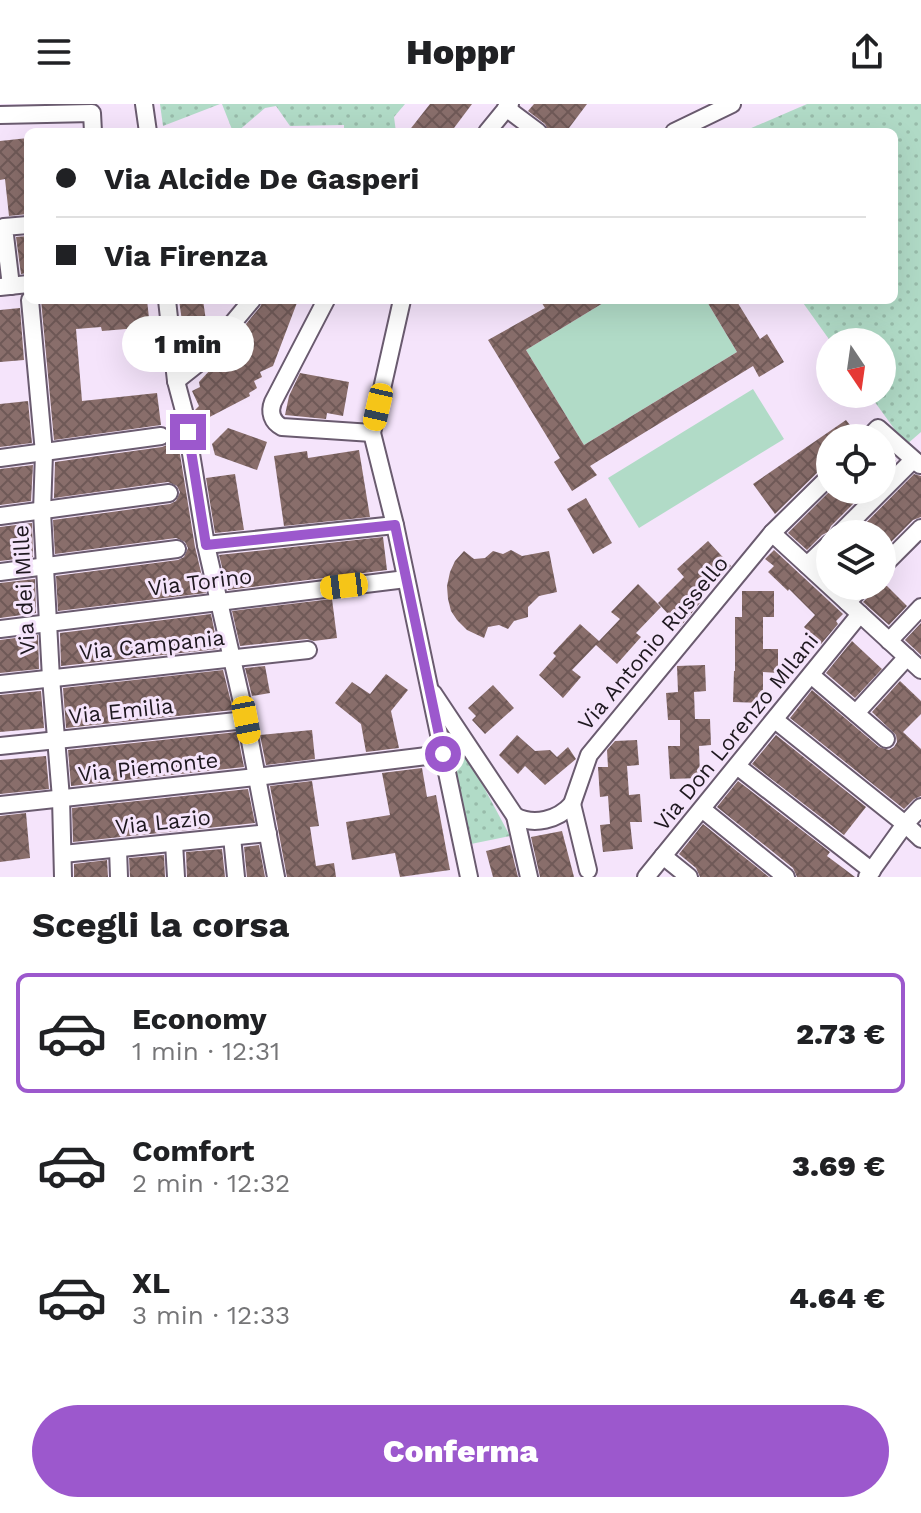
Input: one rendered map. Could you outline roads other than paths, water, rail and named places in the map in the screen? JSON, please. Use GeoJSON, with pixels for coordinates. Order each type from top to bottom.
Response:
{"type":"FeatureCollection","features":[{"type":"Feature","properties":{"kind":"street"},"geometry":{"type":"LineString","coordinates":[[144,104],[147,128]]}},
{"type":"Feature","properties":{"kind":"street"},"geometry":{"type":"LineString","coordinates":[[682,128],[732,104]]}},
{"type":"Feature","properties":{"kind":"street"},"geometry":{"type":"LineString","coordinates":[[490,128],[508,106],[533,128]]}},
{"type":"Feature","properties":{"kind":"street"},"geometry":{"type":"LineString","coordinates":[[0,115],[92,113],[93,128]]}},
{"type":"Feature","properties":{"kind":"street"},"geometry":{"type":"LineString","coordinates":[[13,285],[4,227],[24,225]]}},
{"type":"Feature","properties":{"kind":"street","name":"Via dei Mille"},"geometry":{"type":"LineString","coordinates":[[30,304],[44,453],[42,512],[61,798],[63,877]]}},
{"type":"Feature","properties":{"kind":"street"},"geometry":{"type":"LineString","coordinates":[[167,304],[176,381],[184,411],[206,545],[246,720],[276,877]]}},
{"type":"Feature","properties":{"kind":"street"},"geometry":{"type":"LineString","coordinates":[[176,381],[200,362],[249,304]]}},
{"type":"Feature","properties":{"kind":"street"},"geometry":{"type":"LineString","coordinates":[[324,304],[273,402],[271,416],[282,427],[372,433]]}},
{"type":"Feature","properties":{"kind":"street"},"geometry":{"type":"LineString","coordinates":[[401,304],[372,433],[395,525],[469,877]]}},
{"type":"Feature","properties":{"kind":"street"},"geometry":{"type":"LineString","coordinates":[[0,458],[161,436]]}},
{"type":"Feature","properties":{"kind":"street"},"geometry":{"type":"LineString","coordinates":[[854,520],[917,463],[896,449]]}},
{"type":"Feature","properties":{"kind":"street","name":"Via Antonio Russello"},"geometry":{"type":"LineString","coordinates":[[572,804],[589,755],[772,533],[816,490]]}},
{"type":"Feature","properties":{"kind":"street"},"geometry":{"type":"LineString","coordinates":[[0,516],[169,493]]}},
{"type":"Feature","properties":{"kind":"street"},"geometry":{"type":"LineString","coordinates":[[206,545],[395,525]]}},
{"type":"Feature","properties":{"kind":"street"},"geometry":{"type":"LineString","coordinates":[[896,553],[921,528]]}},
{"type":"Feature","properties":{"kind":"street"},"geometry":{"type":"LineString","coordinates":[[772,533],[921,670]]}},
{"type":"Feature","properties":{"kind":"street"},"geometry":{"type":"LineString","coordinates":[[0,572],[177,549]]}},
{"type":"Feature","properties":{"kind":"street"},"geometry":{"type":"LineString","coordinates":[[807,565],[816,556]]}},
{"type":"Feature","properties":{"kind":"street","name":"Via Torino"},"geometry":{"type":"LineString","coordinates":[[0,629],[406,579]]}},
{"type":"Feature","properties":{"kind":"street","name":"Via Don Lorenzo MIlani"},"geometry":{"type":"LineString","coordinates":[[646,877],[811,675],[858,600]]}},
{"type":"Feature","properties":{"kind":"street"},"geometry":{"type":"LineString","coordinates":[[889,641],[921,607]]}},
{"type":"Feature","properties":{"kind":"street","name":"Via Campania"},"geometry":{"type":"LineString","coordinates":[[0,684],[308,650]]}},
{"type":"Feature","properties":{"kind":"street"},"geometry":{"type":"LineString","coordinates":[[856,713],[907,657]]}},
{"type":"Feature","properties":{"kind":"street"},"geometry":{"type":"LineString","coordinates":[[811,675],[886,739]]}},
{"type":"Feature","properties":{"kind":"street"},"geometry":{"type":"LineString","coordinates":[[428,686],[515,816],[529,877]]}},
{"type":"Feature","properties":{"kind":"street","name":"Via Emilia"},"geometry":{"type":"LineString","coordinates":[[0,746],[246,720]]}},
{"type":"Feature","properties":{"kind":"street"},"geometry":{"type":"LineString","coordinates":[[775,720],[921,839]]}},
{"type":"Feature","properties":{"kind":"street","name":"Via Piemonte"},"geometry":{"type":"LineString","coordinates":[[0,805],[443,754]]}},
{"type":"Feature","properties":{"kind":"street"},"geometry":{"type":"LineString","coordinates":[[737,766],[869,874],[921,807]]}},
{"type":"Feature","properties":{"kind":"street"},"geometry":{"type":"LineString","coordinates":[[515,816],[531,821],[548,819],[561,814],[572,804],[588,870]]}},
{"type":"Feature","properties":{"kind":"street"},"geometry":{"type":"LineString","coordinates":[[702,809],[786,877]]}},
{"type":"Feature","properties":{"kind":"street","name":"Via Lazio"},"geometry":{"type":"LineString","coordinates":[[63,854],[268,833]]}},
{"type":"Feature","properties":{"kind":"street"},"geometry":{"type":"LineString","coordinates":[[232,837],[236,877]]}},
{"type":"Feature","properties":{"kind":"street"},"geometry":{"type":"LineString","coordinates":[[174,843],[176,877]]}},
{"type":"Feature","properties":{"kind":"street"},"geometry":{"type":"LineString","coordinates":[[118,849],[119,877]]}},
{"type":"Feature","properties":{"kind":"street"},"geometry":{"type":"LineString","coordinates":[[663,856],[689,877]]}}]}
